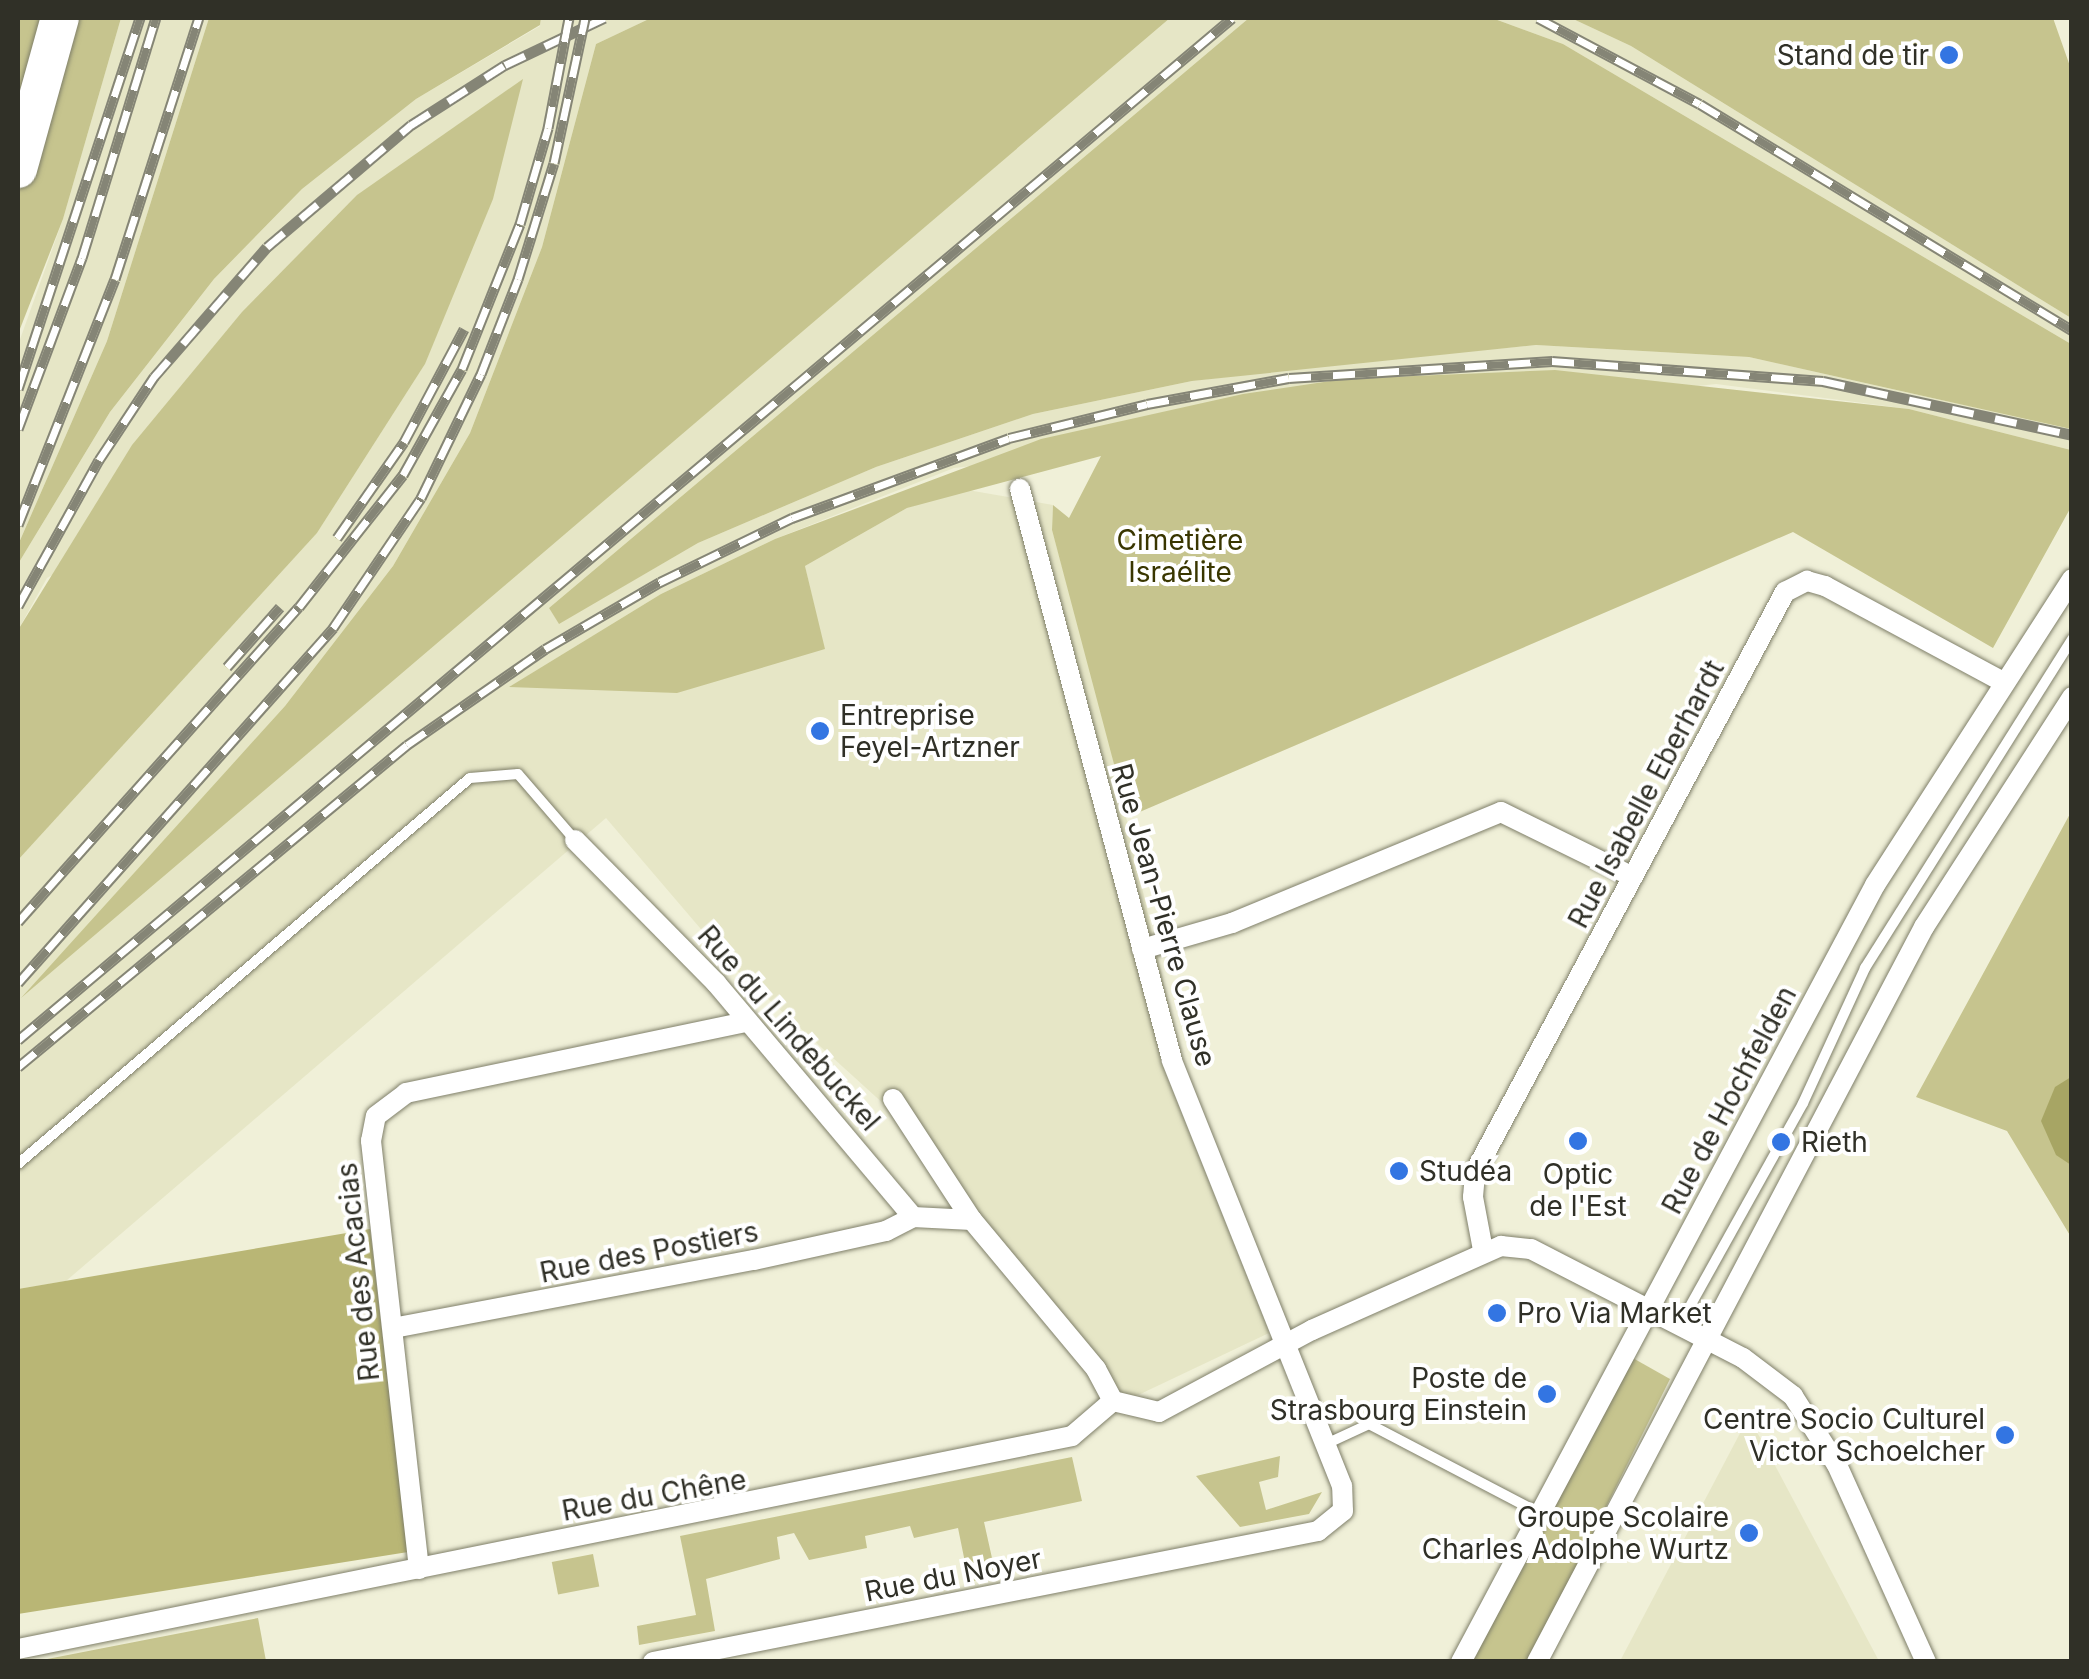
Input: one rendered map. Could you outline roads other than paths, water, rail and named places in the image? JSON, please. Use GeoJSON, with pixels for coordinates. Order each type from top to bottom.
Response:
{"type":"FeatureCollection","features":[{"type":"Feature","properties":{"kind":"highway"},"geometry":{"type":"LineString","coordinates":[[18,169],[60,18]]}},
{"type":"Feature","properties":{"kind":"street","name":"Rue Jean-Pierre Clause"},"geometry":{"type":"LineString","coordinates":[[1020,489],[1172,1060],[1278,1348],[1326,1445]]}},
{"type":"Feature","properties":{"kind":"street","name":"Rue de Hochfelden"},"geometry":{"type":"LineString","coordinates":[[1461,1662],[1875,885],[2072,579]]}},
{"type":"Feature","properties":{"kind":"street","name":"Rue Isabelle Eberhardt"},"geometry":{"type":"LineString","coordinates":[[1483,1250],[1472,1196],[1476,1172],[1778,601],[1798,583],[1825,586],[2005,683]]}},
{"type":"Feature","properties":{"kind":"street"},"geometry":{"type":"LineString","coordinates":[[1537,1662],[1924,927],[2072,697]]}},
{"type":"Feature","properties":{"kind":"street"},"geometry":{"type":"LineString","coordinates":[[1142,948],[1245,918],[1501,812],[1633,877]]}},
{"type":"Feature","properties":{"kind":"street","name":"Rue du Lindebuckel"},"geometry":{"type":"LineString","coordinates":[[575,840],[672,933],[913,1217]]}},
{"type":"Feature","properties":{"kind":"street","name":"Rue des Acacias"},"geometry":{"type":"LineString","coordinates":[[419,1568],[370,1141],[382,1107],[449,1083],[747,1022]]}},
{"type":"Feature","properties":{"kind":"street"},"geometry":{"type":"LineString","coordinates":[[893,1099],[972,1220],[1096,1369],[1113,1401],[1160,1412],[1278,1348],[1483,1250],[1531,1250],[1752,1364],[1810,1417],[1926,1662]]}},
{"type":"Feature","properties":{"kind":"street"},"geometry":{"type":"LineString","coordinates":[[913,1217],[972,1220]]}},
{"type":"Feature","properties":{"kind":"street","name":"Rue des Postiers"},"geometry":{"type":"LineString","coordinates":[[392,1328],[754,1260],[886,1231],[913,1217]]}},
{"type":"Feature","properties":{"kind":"street","name":"Rue du Chêne"},"geometry":{"type":"LineString","coordinates":[[18,1649],[1026,1448],[1072,1436],[1113,1401]]}},
{"type":"Feature","properties":{"kind":"street","name":"Rue du Noyer"},"geometry":{"type":"LineString","coordinates":[[652,1662],[1318,1531],[1339,1518],[1346,1502],[1326,1445]]}},
{"type":"Feature","properties":{"kind":"lane"},"geometry":{"type":"LineString","coordinates":[[1679,1326],[1803,1103],[1880,941],[2072,639]]}},
{"type":"Feature","properties":{"kind":"lane"},"geometry":{"type":"LineString","coordinates":[[18,1164],[470,778],[518,774],[575,840]]}},
{"type":"Feature","properties":{"kind":"lane"},"geometry":{"type":"LineString","coordinates":[[1326,1445],[1368,1424],[1539,1513]]}},
{"type":"Feature","properties":{"kind":"railway"},"geometry":{"type":"LineString","coordinates":[[18,389],[140,18]]}},
{"type":"Feature","properties":{"kind":"railway"},"geometry":{"type":"LineString","coordinates":[[18,429],[82,258],[156,18]]}},
{"type":"Feature","properties":{"kind":"railway"},"geometry":{"type":"LineString","coordinates":[[18,525],[115,279],[199,18]]}},
{"type":"Feature","properties":{"kind":"railway"},"geometry":{"type":"LineString","coordinates":[[18,922],[299,607],[403,475],[462,369],[520,224],[548,128],[569,18]]}},
{"type":"Feature","properties":{"kind":"railway"},"geometry":{"type":"LineString","coordinates":[[18,983],[333,628],[421,498],[481,374],[518,279],[554,163],[585,18]]}},
{"type":"Feature","properties":{"kind":"railway"},"geometry":{"type":"LineString","coordinates":[[18,606],[99,460],[154,377],[267,247],[411,125],[505,65],[604,18]]}},
{"type":"Feature","properties":{"kind":"railway"},"geometry":{"type":"LineString","coordinates":[[18,1040],[1232,18]]}},
{"type":"Feature","properties":{"kind":"railway"},"geometry":{"type":"LineString","coordinates":[[1538,18],[1700,104],[2072,330]]}},
{"type":"Feature","properties":{"kind":"railway"},"geometry":{"type":"LineString","coordinates":[[337,538],[404,442],[464,329]]}},
{"type":"Feature","properties":{"kind":"railway"},"geometry":{"type":"LineString","coordinates":[[18,1067],[407,745],[545,649],[660,582],[792,518],[1009,438],[1147,404],[1289,378],[1552,361],[1823,381],[2072,435]]}},
{"type":"Feature","properties":{"kind":"railway"},"geometry":{"type":"LineString","coordinates":[[227,667],[280,607]]}},
{"type":"Feature","properties":{"kind":"place","name":"Stand de tir"},"geometry":{"type":"Point","coordinates":[1949,55]}},
{"type":"Feature","properties":{"kind":"place","name":"Entreprise Feyel-Artzner"},"geometry":{"type":"Point","coordinates":[820,731]}},
{"type":"Feature","properties":{"kind":"place","name":"Optic de l'Est"},"geometry":{"type":"Point","coordinates":[1578,1141]}},
{"type":"Feature","properties":{"kind":"place","name":"Rieth"},"geometry":{"type":"Point","coordinates":[1781,1142]}},
{"type":"Feature","properties":{"kind":"place","name":"Studéa"},"geometry":{"type":"Point","coordinates":[1399,1171]}},
{"type":"Feature","properties":{"kind":"place","name":"Pro Via Market"},"geometry":{"type":"Point","coordinates":[1497,1313]}},
{"type":"Feature","properties":{"kind":"place","name":"Poste de Strasbourg Einstein"},"geometry":{"type":"Point","coordinates":[1547,1394]}},
{"type":"Feature","properties":{"kind":"place","name":"Centre Socio Culturel Victor Schoelcher"},"geometry":{"type":"Point","coordinates":[2005,1435]}},
{"type":"Feature","properties":{"kind":"place","name":"Groupe Scolaire Charles Adolphe Wurtz"},"geometry":{"type":"Point","coordinates":[1749,1533]}},
{"type":"Feature","properties":{"kind":"park label","name":"Cimetière Israélite"},"geometry":{"type":"Point","coordinates":[1180,556]}}]}
